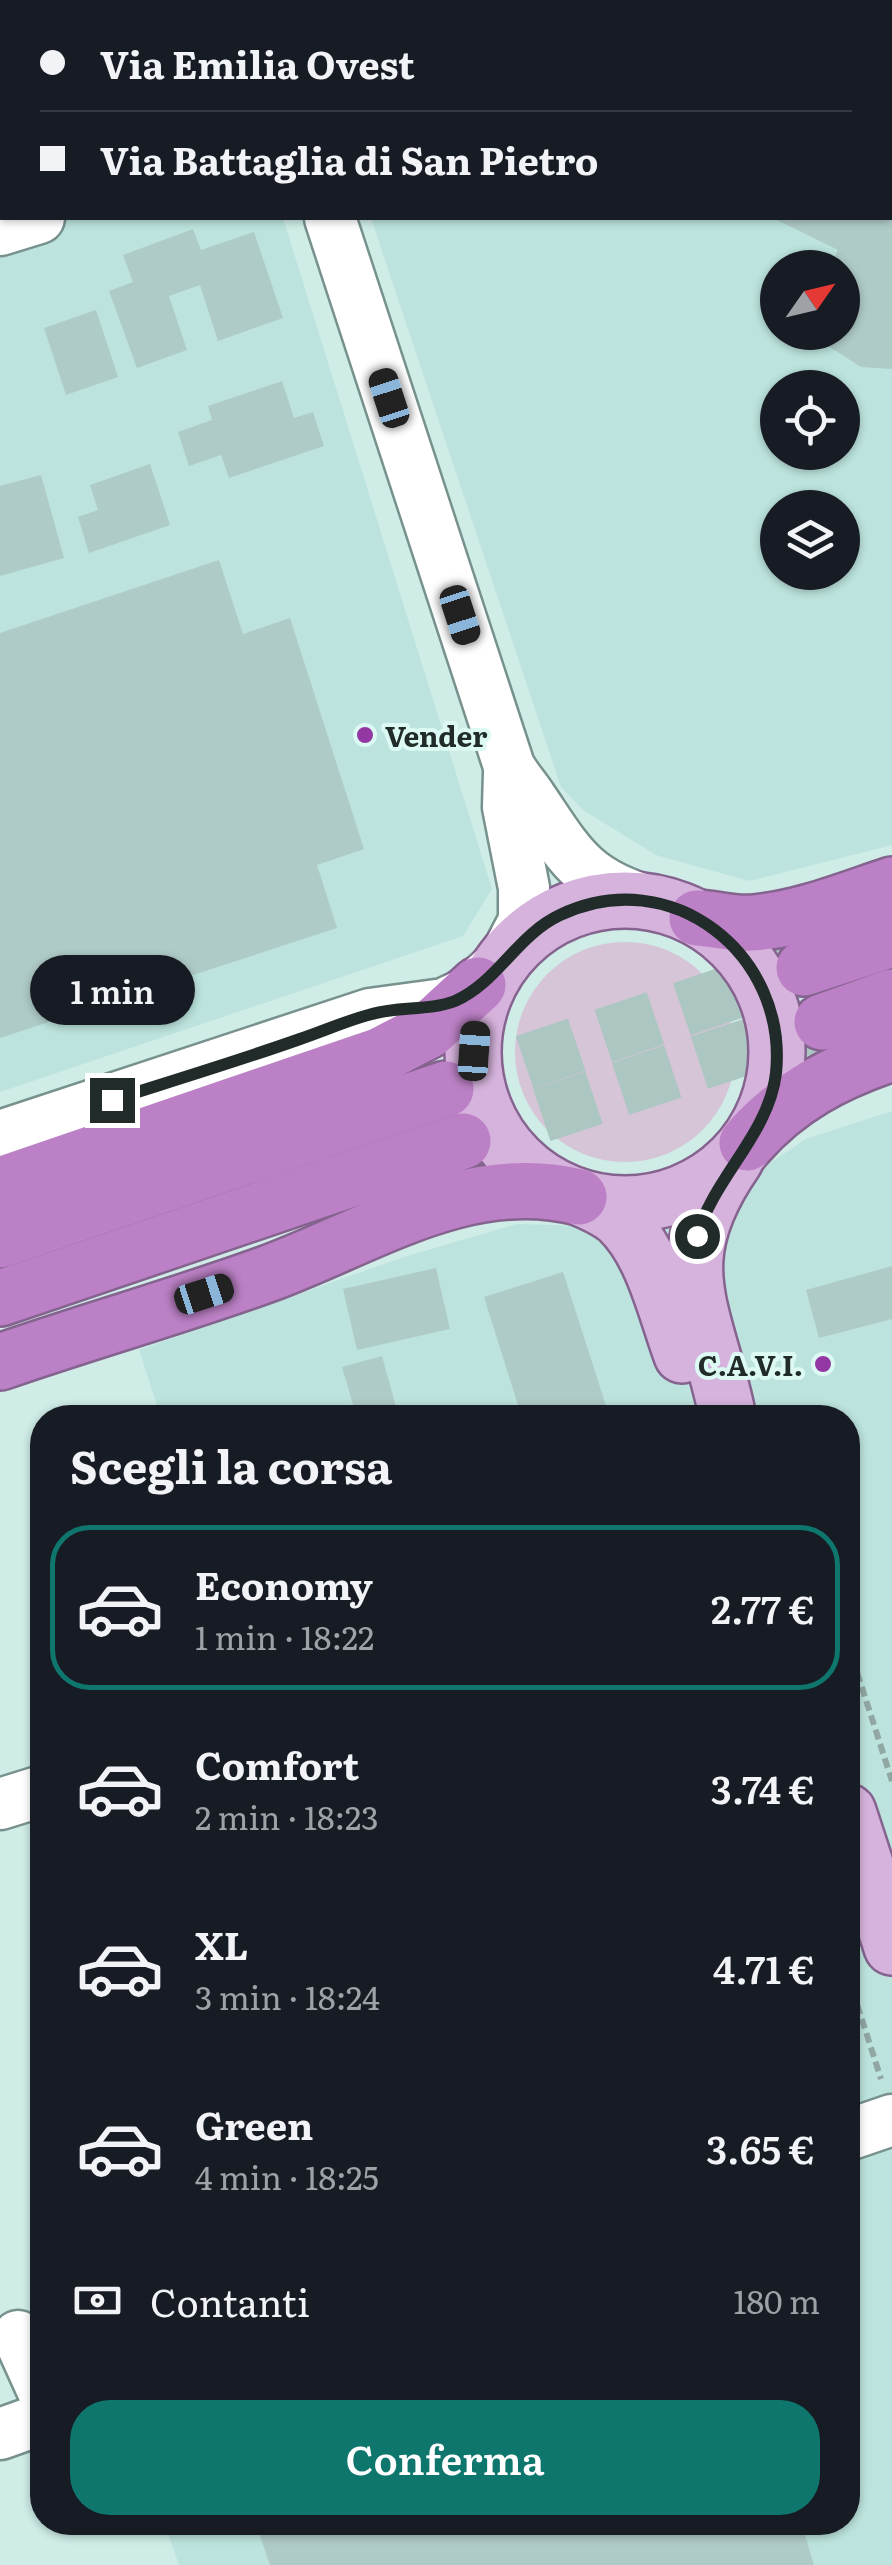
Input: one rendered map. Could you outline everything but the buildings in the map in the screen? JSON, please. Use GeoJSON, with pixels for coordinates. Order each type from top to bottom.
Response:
{"type":"FeatureCollection","features":[{"type":"Feature","properties":{"kind":"highway"},"geometry":{"type":"LineString","coordinates":[[675,910],[738,924],[768,921],[892,885]]}},
{"type":"Feature","properties":{"kind":"highway"},"geometry":{"type":"LineString","coordinates":[[804,968],[892,939]]}},
{"type":"Feature","properties":{"kind":"highway"},"geometry":{"type":"LineString","coordinates":[[0,1185],[382,1055],[429,1030],[491,973]]}},
{"type":"Feature","properties":{"kind":"highway"},"geometry":{"type":"LineString","coordinates":[[822,1022],[892,997]]}},
{"type":"Feature","properties":{"kind":"highway"},"geometry":{"type":"LineString","coordinates":[[748,1142],[807,1090],[844,1070],[892,1053]]}},
{"type":"Feature","properties":{"kind":"highway"},"geometry":{"type":"LineString","coordinates":[[0,1240],[446,1089]]}},
{"type":"Feature","properties":{"kind":"highway"},"geometry":{"type":"LineString","coordinates":[[0,1298],[464,1141]]}},
{"type":"Feature","properties":{"kind":"highway"},"geometry":{"type":"LineString","coordinates":[[0,1362],[264,1275],[365,1230],[460,1198],[521,1190],[579,1196]]}},
{"type":"Feature","properties":{"kind":"main road"},"geometry":{"type":"LineString","coordinates":[[702,1405],[638,1244],[608,1211],[557,1188],[518,1159],[490,1120],[475,1075],[476,1027],[491,973],[538,927],[580,906],[628,900],[675,910],[718,931],[750,966],[774,1019],[775,1078],[760,1122],[706,1210],[693,1260],[697,1298],[725,1405]]}},
{"type":"Feature","properties":{"kind":"main road"},"geometry":{"type":"LineString","coordinates":[[579,1196],[626,1204],[672,1197],[714,1176],[748,1142]]}},
{"type":"Feature","properties":{"kind":"main road"},"geometry":{"type":"LineString","coordinates":[[860,1849],[892,1947]]}},
{"type":"Feature","properties":{"kind":"street"},"geometry":{"type":"LineString","coordinates":[[0,230],[32,220]]}},
{"type":"Feature","properties":{"kind":"street"},"geometry":{"type":"LineString","coordinates":[[331,220],[506,758],[549,829],[574,860],[608,886],[675,910]]}},
{"type":"Feature","properties":{"kind":"street"},"geometry":{"type":"LineString","coordinates":[[0,1136],[370,1014],[454,1001],[491,973],[521,930],[525,910],[523,876],[508,807],[506,758]]}},
{"type":"Feature","properties":{"kind":"street"},"geometry":{"type":"LineString","coordinates":[[0,1804],[30,1794]]}},
{"type":"Feature","properties":{"kind":"street"},"geometry":{"type":"LineString","coordinates":[[860,2125],[887,2103]]}},
{"type":"Feature","properties":{"kind":"street"},"geometry":{"type":"LineString","coordinates":[[20,2335],[30,2360]]}},
{"type":"Feature","properties":{"kind":"street"},"geometry":{"type":"LineString","coordinates":[[0,2434],[30,2423]]}},
{"type":"Feature","properties":{"kind":"path"},"geometry":{"type":"LineString","coordinates":[[860,1681],[892,1781]]}},
{"type":"Feature","properties":{"kind":"path"},"geometry":{"type":"LineString","coordinates":[[860,2015],[887,2103]]}},
{"type":"Feature","properties":{"kind":"shaded area"},"geometry":{"type":"Polygon","coordinates":[[[0,220],[284,220],[492,889],[463,936],[0,1092],[0,220]]]}},
{"type":"Feature","properties":{"kind":"shaded area"},"geometry":{"type":"Polygon","coordinates":[[[372,220],[892,220],[892,845],[749,881],[656,855],[583,810],[561,787],[372,220]]]}},
{"type":"Feature","properties":{"kind":"shaded area"},"geometry":{"type":"Polygon","coordinates":[[[625,942],[667,950],[703,974],[727,1010],[735,1052],[727,1094],[703,1130],[667,1154],[625,1162],[583,1154],[547,1130],[523,1094],[515,1052],[523,1010],[547,974],[583,950],[625,942]]]}},
{"type":"Feature","properties":{"kind":"shaded area"},"geometry":{"type":"Polygon","coordinates":[[[892,1111],[892,2565],[179,2565],[168,2535],[860,2535],[860,1405],[157,1405],[139,1350],[404,1257],[517,1224],[659,1228],[731,1189],[806,1139],[892,1111]]]}},
{"type":"Feature","properties":{"kind":"tunnel"},"geometry":{"type":"LineString","coordinates":[[446,1089],[804,968]]}},
{"type":"Feature","properties":{"kind":"tunnel"},"geometry":{"type":"LineString","coordinates":[[463,1141],[822,1022]]}},
{"type":"Feature","properties":{"kind":"place","name":"Vender"},"geometry":{"type":"Point","coordinates":[365,735]}},
{"type":"Feature","properties":{"kind":"place","name":"C.A.V.I."},"geometry":{"type":"Point","coordinates":[823,1364]}},
{"type":"Feature","properties":{"kind":"route"},"geometry":{"type":"LineString","coordinates":[[112,1100],[370,1014],[454,1001],[494,971],[538,927],[558,915],[604,902],[652,902],[697,918],[735,947],[762,986],[776,1031],[775,1078],[769,1101],[760,1122],[720,1183],[697,1236]]}}]}
